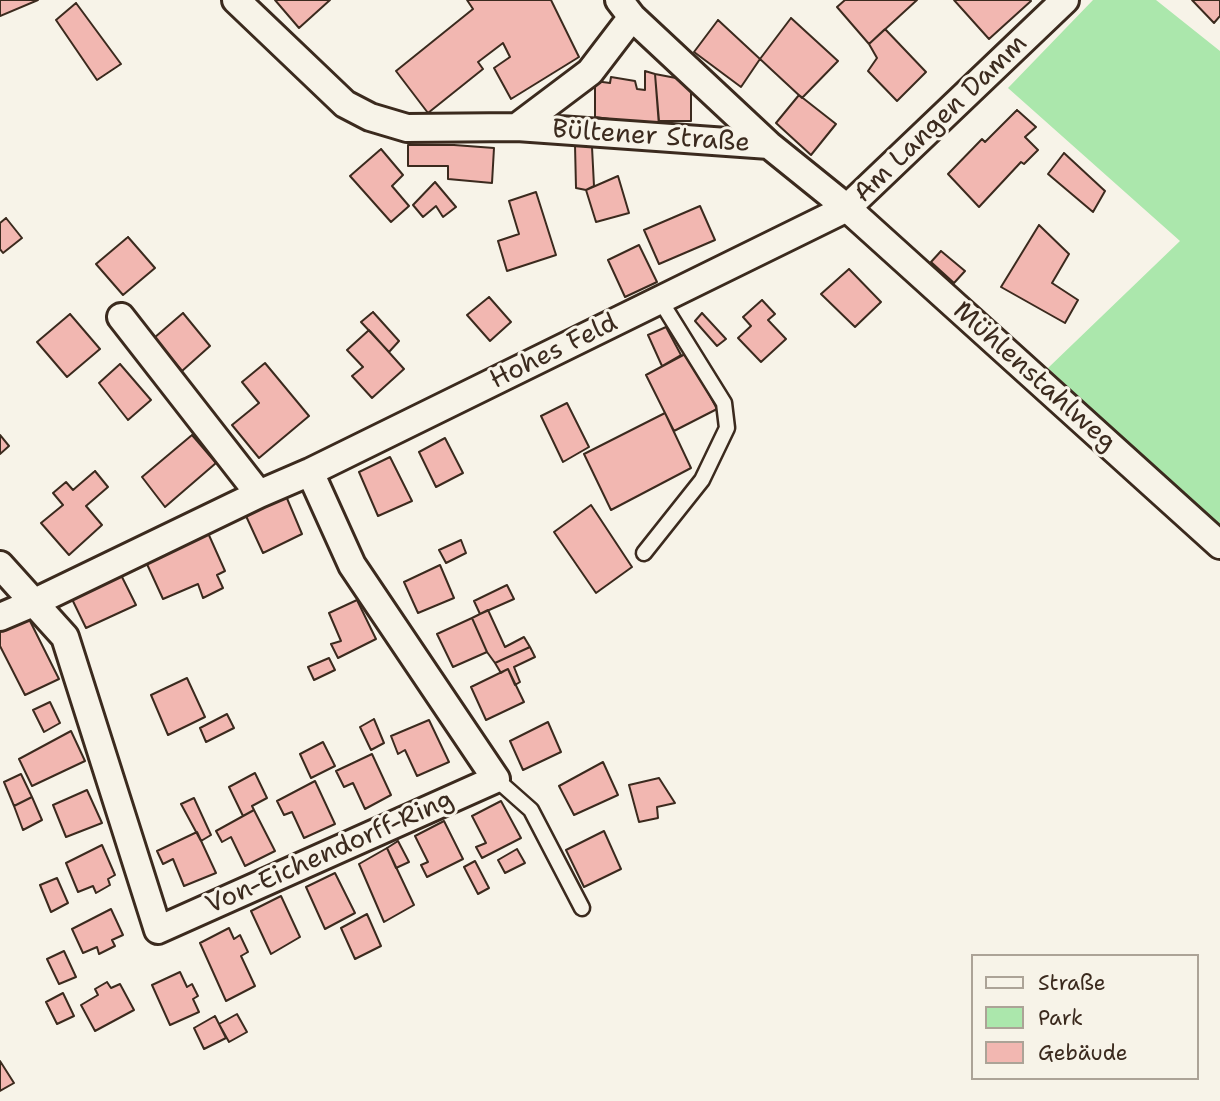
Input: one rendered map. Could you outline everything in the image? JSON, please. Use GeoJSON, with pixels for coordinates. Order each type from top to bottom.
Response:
{"type":"FeatureCollection","features":[{"type":"Feature","properties":{"kind":"street","name":"Bültener Straße"},"geometry":{"type":"LineString","coordinates":[[236,0],[345,104],[370,117],[407,128],[517,127],[769,145],[847,208]]}},
{"type":"Feature","properties":{"kind":"street","name":"Am Langen Damm"},"geometry":{"type":"LineString","coordinates":[[847,208],[1065,0]]}},
{"type":"Feature","properties":{"kind":"street","name":"Bültener Straße"},"geometry":{"type":"LineString","coordinates":[[517,127],[590,72],[626,8]]}},
{"type":"Feature","properties":{"kind":"street"},"geometry":{"type":"LineString","coordinates":[[626,8],[769,145]]}},
{"type":"Feature","properties":{"kind":"street","name":"Hohes Feld"},"geometry":{"type":"LineString","coordinates":[[0,617],[310,472],[847,208]]}},
{"type":"Feature","properties":{"kind":"street","name":"Mühlenstahlweg"},"geometry":{"type":"LineString","coordinates":[[847,208],[1220,545]]}},
{"type":"Feature","properties":{"kind":"street"},"geometry":{"type":"LineString","coordinates":[[121,317],[259,494]]}},
{"type":"Feature","properties":{"kind":"street"},"geometry":{"type":"LineString","coordinates":[[310,472],[352,565],[496,779]]}},
{"type":"Feature","properties":{"kind":"street"},"geometry":{"type":"LineString","coordinates":[[0,565],[33,603]]}},
{"type":"Feature","properties":{"kind":"street","name":"Von-Eichendorff-Ring"},"geometry":{"type":"LineString","coordinates":[[33,603],[65,637],[158,930],[496,779]]}},
{"type":"Feature","properties":{"kind":"lane"},"geometry":{"type":"LineString","coordinates":[[644,553],[702,480],[727,428],[724,403],[660,300]]}},
{"type":"Feature","properties":{"kind":"lane"},"geometry":{"type":"LineString","coordinates":[[496,779],[531,810],[582,908]]}},
{"type":"Feature","properties":{"kind":"green space"},"geometry":{"type":"Polygon","coordinates":[[[1093,0],[1156,0],[1220,51],[1220,529],[1048,368],[1180,241],[1008,88],[1093,0]]]}},
{"type":"Feature","properties":{"kind":"building"},"geometry":{"type":"Polygon","coordinates":[[[0,0],[38,0],[0,16],[0,0]]]}},
{"type":"Feature","properties":{"kind":"building"},"geometry":{"type":"Polygon","coordinates":[[[275,0],[330,0],[299,28],[275,0]]]}},
{"type":"Feature","properties":{"kind":"building"},"geometry":{"type":"Polygon","coordinates":[[[467,0],[551,0],[579,57],[511,99],[494,68],[510,57],[503,43],[478,62],[483,69],[428,113],[396,71],[473,9],[467,0]]]}},
{"type":"Feature","properties":{"kind":"building"},"geometry":{"type":"Polygon","coordinates":[[[845,0],[917,0],[869,44],[837,7],[845,0]]]}},
{"type":"Feature","properties":{"kind":"building"},"geometry":{"type":"Polygon","coordinates":[[[954,0],[1030,0],[1031,1],[989,39],[954,0]]]}},
{"type":"Feature","properties":{"kind":"building"},"geometry":{"type":"Polygon","coordinates":[[[1192,0],[1220,0],[1220,16],[1214,23],[1192,0]]]}},
{"type":"Feature","properties":{"kind":"building"},"geometry":{"type":"Polygon","coordinates":[[[76,3],[121,64],[97,80],[56,20],[76,3]]]}},
{"type":"Feature","properties":{"kind":"building"},"geometry":{"type":"Polygon","coordinates":[[[791,18],[838,61],[802,98],[760,59],[791,18]]]}},
{"type":"Feature","properties":{"kind":"building"},"geometry":{"type":"Polygon","coordinates":[[[718,20],[760,59],[741,87],[694,52],[718,20]]]}},
{"type":"Feature","properties":{"kind":"building"},"geometry":{"type":"Polygon","coordinates":[[[885,29],[926,72],[897,101],[868,71],[877,58],[869,44],[885,29]]]}},
{"type":"Feature","properties":{"kind":"building"},"geometry":{"type":"Polygon","coordinates":[[[645,71],[655,74],[659,126],[595,117],[595,81],[610,83],[611,77],[635,81],[637,89],[645,90],[645,71]]]}},
{"type":"Feature","properties":{"kind":"building"},"geometry":{"type":"Polygon","coordinates":[[[655,74],[676,78],[691,89],[691,121],[659,121],[655,74]]]}},
{"type":"Feature","properties":{"kind":"building"},"geometry":{"type":"Polygon","coordinates":[[[799,95],[836,124],[811,155],[776,123],[799,95]]]}},
{"type":"Feature","properties":{"kind":"building"},"geometry":{"type":"Polygon","coordinates":[[[1017,110],[1036,127],[1025,137],[1038,150],[1024,164],[1021,162],[979,207],[948,174],[982,139],[985,142],[1017,110]]]}},
{"type":"Feature","properties":{"kind":"building"},"geometry":{"type":"Polygon","coordinates":[[[408,145],[494,148],[492,183],[448,179],[448,166],[408,166],[408,145]]]}},
{"type":"Feature","properties":{"kind":"building"},"geometry":{"type":"Polygon","coordinates":[[[575,145],[592,147],[594,186],[586,190],[576,188],[575,145]]]}},
{"type":"Feature","properties":{"kind":"building"},"geometry":{"type":"Polygon","coordinates":[[[381,149],[403,175],[392,186],[409,206],[391,222],[350,176],[381,149]]]}},
{"type":"Feature","properties":{"kind":"building"},"geometry":{"type":"Polygon","coordinates":[[[1064,153],[1105,191],[1093,212],[1048,174],[1064,153]]]}},
{"type":"Feature","properties":{"kind":"building"},"geometry":{"type":"Polygon","coordinates":[[[618,176],[629,213],[596,222],[586,190],[618,176]]]}},
{"type":"Feature","properties":{"kind":"building"},"geometry":{"type":"Polygon","coordinates":[[[435,182],[456,207],[443,217],[436,206],[423,217],[413,205],[435,182]]]}},
{"type":"Feature","properties":{"kind":"building"},"geometry":{"type":"Polygon","coordinates":[[[536,192],[556,255],[507,271],[498,241],[519,234],[509,201],[536,192]]]}},
{"type":"Feature","properties":{"kind":"building"},"geometry":{"type":"Polygon","coordinates":[[[700,206],[715,240],[659,264],[644,230],[700,206]]]}},
{"type":"Feature","properties":{"kind":"building"},"geometry":{"type":"Polygon","coordinates":[[[6,218],[22,238],[3,253],[0,249],[0,223],[6,218]]]}},
{"type":"Feature","properties":{"kind":"building"},"geometry":{"type":"Polygon","coordinates":[[[1039,225],[1069,254],[1052,283],[1078,300],[1065,323],[1001,287],[1039,225]]]}},
{"type":"Feature","properties":{"kind":"building"},"geometry":{"type":"Polygon","coordinates":[[[128,237],[155,268],[123,295],[96,264],[128,237]]]}},
{"type":"Feature","properties":{"kind":"building"},"geometry":{"type":"Polygon","coordinates":[[[639,245],[657,282],[625,297],[608,260],[639,245]]]}},
{"type":"Feature","properties":{"kind":"building"},"geometry":{"type":"Polygon","coordinates":[[[941,251],[965,271],[954,283],[931,262],[941,251]]]}},
{"type":"Feature","properties":{"kind":"building"},"geometry":{"type":"Polygon","coordinates":[[[849,269],[881,302],[855,327],[821,294],[849,269]]]}},
{"type":"Feature","properties":{"kind":"building"},"geometry":{"type":"Polygon","coordinates":[[[489,297],[511,322],[490,341],[467,315],[489,297]]]}},
{"type":"Feature","properties":{"kind":"building"},"geometry":{"type":"Polygon","coordinates":[[[762,300],[775,314],[768,320],[786,339],[761,362],[738,338],[751,326],[743,317],[762,300]]]}},
{"type":"Feature","properties":{"kind":"building"},"geometry":{"type":"Polygon","coordinates":[[[373,312],[399,341],[389,352],[361,322],[373,312]]]}},
{"type":"Feature","properties":{"kind":"building"},"geometry":{"type":"Polygon","coordinates":[[[183,313],[210,346],[182,371],[154,338],[183,313]]]}},
{"type":"Feature","properties":{"kind":"building"},"geometry":{"type":"Polygon","coordinates":[[[702,313],[726,339],[717,346],[695,321],[702,313]]]}},
{"type":"Feature","properties":{"kind":"building"},"geometry":{"type":"Polygon","coordinates":[[[70,314],[100,349],[67,377],[37,342],[70,314]]]}},
{"type":"Feature","properties":{"kind":"building"},"geometry":{"type":"Polygon","coordinates":[[[666,327],[681,355],[662,366],[648,335],[666,327]]]}},
{"type":"Feature","properties":{"kind":"building"},"geometry":{"type":"Polygon","coordinates":[[[369,330],[404,369],[372,398],[352,376],[363,367],[347,350],[369,330]]]}},
{"type":"Feature","properties":{"kind":"building"},"geometry":{"type":"Polygon","coordinates":[[[687,353],[717,409],[674,431],[646,375],[687,353]]]}},
{"type":"Feature","properties":{"kind":"building"},"geometry":{"type":"Polygon","coordinates":[[[265,363],[309,416],[259,458],[232,425],[259,403],[242,382],[265,363]]]}},
{"type":"Feature","properties":{"kind":"building"},"geometry":{"type":"Polygon","coordinates":[[[120,364],[151,400],[128,420],[99,383],[120,364]]]}},
{"type":"Feature","properties":{"kind":"building"},"geometry":{"type":"Polygon","coordinates":[[[567,403],[589,447],[563,462],[541,416],[567,403]]]}},
{"type":"Feature","properties":{"kind":"building"},"geometry":{"type":"Polygon","coordinates":[[[665,413],[691,468],[611,510],[584,454],[665,413]]]}},
{"type":"Feature","properties":{"kind":"building"},"geometry":{"type":"Polygon","coordinates":[[[0,435],[9,446],[0,454],[0,435]]]}},
{"type":"Feature","properties":{"kind":"building"},"geometry":{"type":"Polygon","coordinates":[[[192,435],[216,463],[165,507],[142,477],[192,435]]]}},
{"type":"Feature","properties":{"kind":"building"},"geometry":{"type":"Polygon","coordinates":[[[445,438],[463,473],[436,487],[419,452],[445,438]]]}},
{"type":"Feature","properties":{"kind":"building"},"geometry":{"type":"Polygon","coordinates":[[[390,457],[412,501],[378,516],[359,472],[390,457]]]}},
{"type":"Feature","properties":{"kind":"building"},"geometry":{"type":"Polygon","coordinates":[[[95,471],[108,487],[86,506],[102,525],[69,555],[41,523],[63,505],[53,493],[66,482],[73,490],[95,471]]]}},
{"type":"Feature","properties":{"kind":"building"},"geometry":{"type":"Polygon","coordinates":[[[286,496],[302,534],[263,553],[246,516],[286,496]]]}},
{"type":"Feature","properties":{"kind":"building"},"geometry":{"type":"Polygon","coordinates":[[[591,505],[632,567],[596,593],[554,532],[591,505]]]}},
{"type":"Feature","properties":{"kind":"building"},"geometry":{"type":"Polygon","coordinates":[[[208,533],[225,571],[217,575],[223,588],[203,598],[198,584],[163,599],[146,562],[208,533]]]}},
{"type":"Feature","properties":{"kind":"building"},"geometry":{"type":"Polygon","coordinates":[[[461,540],[466,553],[446,563],[439,550],[461,540]]]}},
{"type":"Feature","properties":{"kind":"building"},"geometry":{"type":"Polygon","coordinates":[[[440,565],[454,598],[418,613],[404,582],[440,565]]]}},
{"type":"Feature","properties":{"kind":"building"},"geometry":{"type":"Polygon","coordinates":[[[120,573],[136,605],[86,628],[70,595],[120,573]]]}},
{"type":"Feature","properties":{"kind":"building"},"geometry":{"type":"Polygon","coordinates":[[[507,585],[514,599],[480,614],[474,601],[507,585]]]}},
{"type":"Feature","properties":{"kind":"building"},"geometry":{"type":"Polygon","coordinates":[[[357,600],[376,639],[338,658],[331,644],[341,641],[329,613],[357,600]]]}},
{"type":"Feature","properties":{"kind":"building"},"geometry":{"type":"Polygon","coordinates":[[[488,610],[505,647],[524,637],[530,647],[495,663],[487,652],[472,618],[488,610]]]}},
{"type":"Feature","properties":{"kind":"building"},"geometry":{"type":"Polygon","coordinates":[[[27,615],[59,679],[25,695],[0,646],[0,627],[27,615]]]}},
{"type":"Feature","properties":{"kind":"building"},"geometry":{"type":"Polygon","coordinates":[[[472,618],[487,652],[453,667],[437,634],[472,618]]]}},
{"type":"Feature","properties":{"kind":"building"},"geometry":{"type":"Polygon","coordinates":[[[530,647],[535,657],[514,667],[520,682],[515,685],[508,669],[501,673],[495,663],[530,647]]]}},
{"type":"Feature","properties":{"kind":"building"},"geometry":{"type":"Polygon","coordinates":[[[329,658],[335,670],[314,680],[308,667],[329,658]]]}},
{"type":"Feature","properties":{"kind":"building"},"geometry":{"type":"Polygon","coordinates":[[[508,669],[524,702],[486,720],[471,687],[508,669]]]}},
{"type":"Feature","properties":{"kind":"building"},"geometry":{"type":"Polygon","coordinates":[[[187,678],[205,717],[168,735],[151,695],[187,678]]]}},
{"type":"Feature","properties":{"kind":"building"},"geometry":{"type":"Polygon","coordinates":[[[50,702],[60,723],[44,732],[33,710],[50,702]]]}},
{"type":"Feature","properties":{"kind":"building"},"geometry":{"type":"Polygon","coordinates":[[[227,714],[234,728],[206,742],[200,728],[227,714]]]}},
{"type":"Feature","properties":{"kind":"building"},"geometry":{"type":"Polygon","coordinates":[[[374,719],[384,743],[371,750],[360,727],[374,719]]]}},
{"type":"Feature","properties":{"kind":"building"},"geometry":{"type":"Polygon","coordinates":[[[429,720],[449,762],[417,776],[405,750],[398,754],[391,736],[429,720]]]}},
{"type":"Feature","properties":{"kind":"building"},"geometry":{"type":"Polygon","coordinates":[[[548,722],[561,752],[523,770],[510,741],[548,722]]]}},
{"type":"Feature","properties":{"kind":"building"},"geometry":{"type":"Polygon","coordinates":[[[71,731],[85,761],[32,786],[19,759],[71,731]]]}},
{"type":"Feature","properties":{"kind":"building"},"geometry":{"type":"Polygon","coordinates":[[[323,742],[335,766],[311,778],[300,754],[323,742]]]}},
{"type":"Feature","properties":{"kind":"building"},"geometry":{"type":"Polygon","coordinates":[[[372,754],[391,795],[365,809],[353,783],[344,787],[336,771],[372,754]]]}},
{"type":"Feature","properties":{"kind":"building"},"geometry":{"type":"Polygon","coordinates":[[[603,762],[618,795],[574,815],[559,786],[603,762]]]}},
{"type":"Feature","properties":{"kind":"building"},"geometry":{"type":"Polygon","coordinates":[[[255,773],[267,798],[252,806],[254,810],[243,816],[229,787],[255,773]]]}},
{"type":"Feature","properties":{"kind":"building"},"geometry":{"type":"Polygon","coordinates":[[[21,774],[32,797],[14,806],[4,782],[21,774]]]}},
{"type":"Feature","properties":{"kind":"building"},"geometry":{"type":"Polygon","coordinates":[[[659,778],[675,803],[657,807],[658,818],[639,822],[629,785],[659,778]]]}},
{"type":"Feature","properties":{"kind":"building"},"geometry":{"type":"Polygon","coordinates":[[[315,781],[335,824],[304,838],[292,812],[284,815],[277,801],[315,781]]]}},
{"type":"Feature","properties":{"kind":"building"},"geometry":{"type":"Polygon","coordinates":[[[87,790],[102,823],[66,837],[53,805],[87,790]]]}},
{"type":"Feature","properties":{"kind":"building"},"geometry":{"type":"Polygon","coordinates":[[[32,797],[42,820],[23,830],[14,806],[32,797]]]}},
{"type":"Feature","properties":{"kind":"building"},"geometry":{"type":"Polygon","coordinates":[[[194,798],[211,835],[201,841],[181,804],[194,798]]]}},
{"type":"Feature","properties":{"kind":"building"},"geometry":{"type":"Polygon","coordinates":[[[501,801],[521,838],[482,858],[476,847],[486,843],[472,816],[501,801]]]}},
{"type":"Feature","properties":{"kind":"building"},"geometry":{"type":"Polygon","coordinates":[[[254,810],[275,851],[245,866],[231,837],[222,842],[216,831],[254,810]]]}},
{"type":"Feature","properties":{"kind":"building"},"geometry":{"type":"Polygon","coordinates":[[[444,821],[463,859],[427,877],[421,865],[428,862],[415,836],[444,821]]]}},
{"type":"Feature","properties":{"kind":"building"},"geometry":{"type":"Polygon","coordinates":[[[604,831],[621,869],[584,887],[566,850],[604,831]]]}},
{"type":"Feature","properties":{"kind":"building"},"geometry":{"type":"Polygon","coordinates":[[[197,832],[216,873],[184,886],[173,859],[163,864],[157,851],[197,832]]]}},
{"type":"Feature","properties":{"kind":"building"},"geometry":{"type":"Polygon","coordinates":[[[398,841],[409,862],[396,868],[387,848],[398,841]]]}},
{"type":"Feature","properties":{"kind":"building"},"geometry":{"type":"Polygon","coordinates":[[[102,845],[115,875],[108,879],[110,885],[96,893],[93,886],[78,892],[66,863],[102,845]]]}},
{"type":"Feature","properties":{"kind":"building"},"geometry":{"type":"Polygon","coordinates":[[[387,848],[414,905],[384,922],[359,864],[387,848]]]}},
{"type":"Feature","properties":{"kind":"building"},"geometry":{"type":"Polygon","coordinates":[[[517,849],[525,863],[505,873],[498,860],[517,849]]]}},
{"type":"Feature","properties":{"kind":"building"},"geometry":{"type":"Polygon","coordinates":[[[475,861],[489,888],[478,894],[464,867],[475,861]]]}},
{"type":"Feature","properties":{"kind":"building"},"geometry":{"type":"Polygon","coordinates":[[[335,873],[355,913],[325,929],[306,887],[335,873]]]}},
{"type":"Feature","properties":{"kind":"building"},"geometry":{"type":"Polygon","coordinates":[[[57,878],[68,903],[51,912],[40,885],[57,878]]]}},
{"type":"Feature","properties":{"kind":"building"},"geometry":{"type":"Polygon","coordinates":[[[281,896],[300,937],[271,954],[251,911],[281,896]]]}},
{"type":"Feature","properties":{"kind":"building"},"geometry":{"type":"Polygon","coordinates":[[[111,909],[123,935],[112,940],[115,946],[99,954],[97,947],[83,953],[72,929],[111,909]]]}},
{"type":"Feature","properties":{"kind":"building"},"geometry":{"type":"Polygon","coordinates":[[[367,914],[381,946],[355,959],[341,928],[367,914]]]}},
{"type":"Feature","properties":{"kind":"building"},"geometry":{"type":"Polygon","coordinates":[[[229,928],[234,939],[240,935],[248,952],[241,956],[255,986],[226,1001],[200,943],[229,928]]]}},
{"type":"Feature","properties":{"kind":"building"},"geometry":{"type":"Polygon","coordinates":[[[64,951],[76,977],[59,984],[47,959],[64,951]]]}},
{"type":"Feature","properties":{"kind":"building"},"geometry":{"type":"Polygon","coordinates":[[[180,972],[187,987],[192,984],[198,996],[193,999],[199,1012],[170,1025],[152,985],[180,972]]]}},
{"type":"Feature","properties":{"kind":"building"},"geometry":{"type":"Polygon","coordinates":[[[107,982],[111,988],[120,984],[134,1010],[95,1031],[81,1005],[98,995],[95,989],[107,982]]]}},
{"type":"Feature","properties":{"kind":"building"},"geometry":{"type":"Polygon","coordinates":[[[63,993],[74,1016],[57,1024],[46,1002],[63,993]]]}},
{"type":"Feature","properties":{"kind":"building"},"geometry":{"type":"Polygon","coordinates":[[[237,1014],[247,1032],[229,1042],[219,1024],[237,1014]]]}},
{"type":"Feature","properties":{"kind":"building"},"geometry":{"type":"Polygon","coordinates":[[[215,1016],[226,1038],[204,1049],[194,1028],[215,1016]]]}},
{"type":"Feature","properties":{"kind":"building"},"geometry":{"type":"Polygon","coordinates":[[[0,1061],[14,1083],[0,1091],[0,1061]]]}}]}
